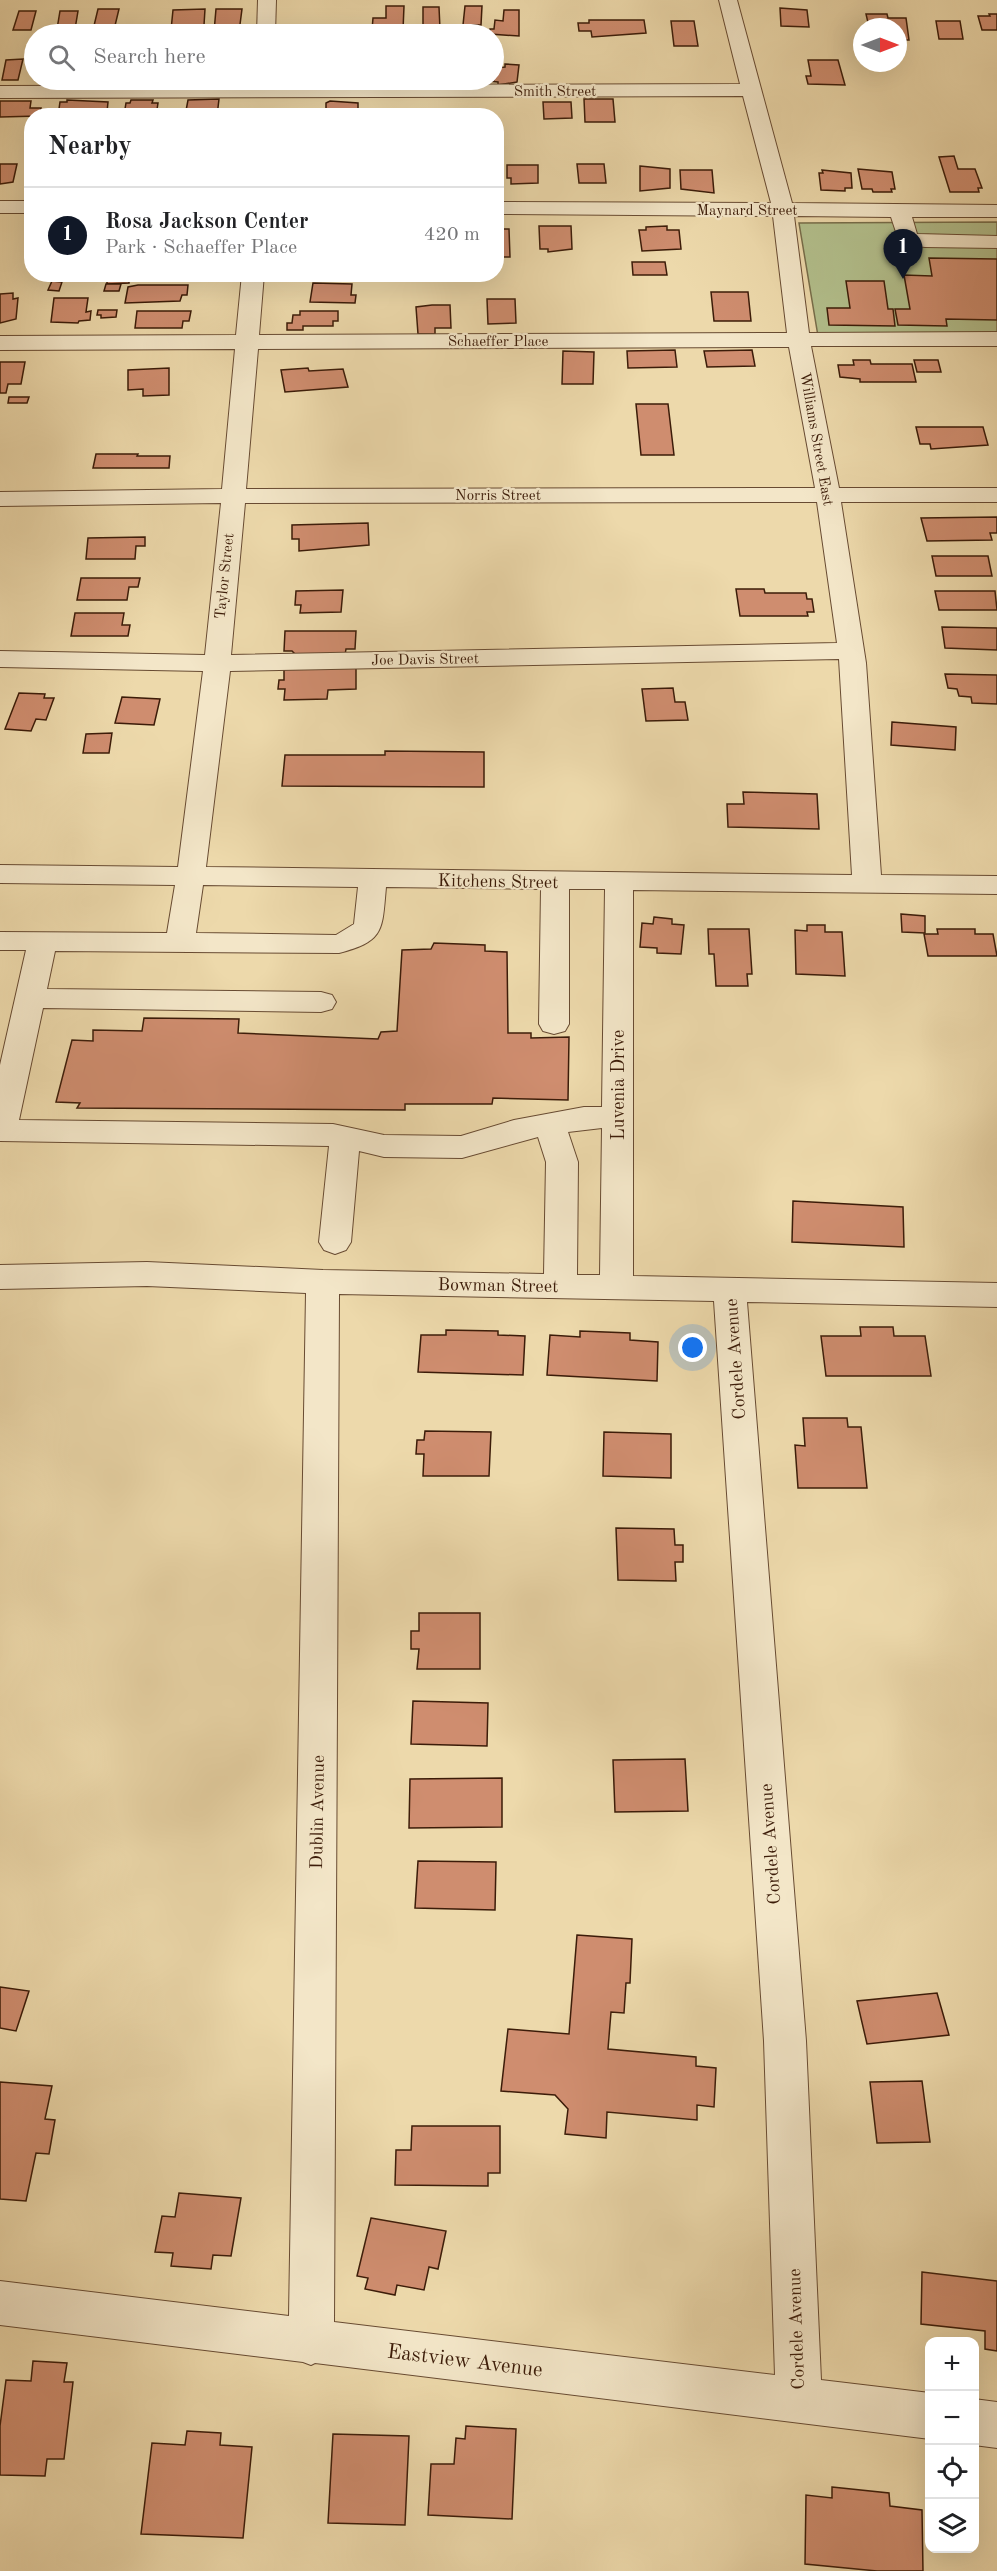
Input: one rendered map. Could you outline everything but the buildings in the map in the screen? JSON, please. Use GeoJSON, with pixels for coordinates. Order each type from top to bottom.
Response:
{"type":"FeatureCollection","features":[{"type":"Feature","properties":{"kind":"street"},"geometry":{"type":"LineString","coordinates":[[266,24],[267,0]]}},
{"type":"Feature","properties":{"kind":"street","name":"Williams Street East"},"geometry":{"type":"LineString","coordinates":[[728,0],[783,210],[799,340],[828,495],[851,651],[867,884]]}},
{"type":"Feature","properties":{"kind":"street","name":"Smith Street"},"geometry":{"type":"LineString","coordinates":[[504,88],[750,90]]}},
{"type":"Feature","properties":{"kind":"street","name":"Smith Street"},"geometry":{"type":"LineString","coordinates":[[0,92],[88,90]]}},
{"type":"Feature","properties":{"kind":"street"},"geometry":{"type":"LineString","coordinates":[[263,108],[264,90]]}},
{"type":"Feature","properties":{"kind":"street"},"geometry":{"type":"LineString","coordinates":[[0,207],[24,207]]}},
{"type":"Feature","properties":{"kind":"street","name":"Maynard Street"},"geometry":{"type":"LineString","coordinates":[[504,208],[997,211]]}},
{"type":"Feature","properties":{"kind":"street"},"geometry":{"type":"LineString","coordinates":[[900,211],[908,238],[925,241],[997,242]]}},
{"type":"Feature","properties":{"kind":"street","name":"Taylor Street"},"geometry":{"type":"LineString","coordinates":[[180,944],[192,876],[216,663],[252,282]]}},
{"type":"Feature","properties":{"kind":"street","name":"Schaeffer Place"},"geometry":{"type":"LineString","coordinates":[[0,343],[997,339]]}},
{"type":"Feature","properties":{"kind":"street","name":"Norris Street"},"geometry":{"type":"LineString","coordinates":[[0,499],[232,496],[997,495]]}},
{"type":"Feature","properties":{"kind":"street","name":"Joe Davis Street"},"geometry":{"type":"LineString","coordinates":[[0,660],[216,663],[851,651]]}},
{"type":"Feature","properties":{"kind":"street","name":"Kitchens Street"},"geometry":{"type":"LineString","coordinates":[[0,873],[619,883],[997,885]]}},
{"type":"Feature","properties":{"kind":"street"},"geometry":{"type":"LineString","coordinates":[[0,941],[339,944],[356,938],[368,927],[373,879]]}},
{"type":"Feature","properties":{"kind":"street"},"geometry":{"type":"LineString","coordinates":[[554,1024],[555,882]]}},
{"type":"Feature","properties":{"kind":"street","name":"Luvenia Drive"},"geometry":{"type":"LineString","coordinates":[[616,1287],[619,883]]}},
{"type":"Feature","properties":{"kind":"street"},"geometry":{"type":"LineString","coordinates":[[42,942],[1,1130],[345,1138],[384,1146],[462,1147],[514,1131],[584,1118],[617,1118]]}},
{"type":"Feature","properties":{"kind":"street"},"geometry":{"type":"LineString","coordinates":[[30,998],[321,1002]]}},
{"type":"Feature","properties":{"kind":"street"},"geometry":{"type":"LineString","coordinates":[[550,1125],[562,1162],[560,1286]]}},
{"type":"Feature","properties":{"kind":"street"},"geometry":{"type":"LineString","coordinates":[[335,1242],[345,1138]]}},
{"type":"Feature","properties":{"kind":"street","name":"Bowman Street"},"geometry":{"type":"LineString","coordinates":[[0,1277],[147,1274],[323,1282],[997,1295]]}},
{"type":"Feature","properties":{"kind":"street","name":"Dublin Avenue"},"geometry":{"type":"LineString","coordinates":[[311,2343],[323,1282]]}},
{"type":"Feature","properties":{"kind":"street","name":"Cordele Avenue"},"geometry":{"type":"LineString","coordinates":[[730,1290],[784,2041],[799,2399]]}},
{"type":"Feature","properties":{"kind":"street","name":"Eastview Avenue"},"geometry":{"type":"LineString","coordinates":[[0,2303],[311,2343],[925,2415]]}},
{"type":"Feature","properties":{"kind":"street"},"geometry":{"type":"LineString","coordinates":[[979,2423],[997,2425]]}},
{"type":"Feature","properties":{"kind":"green space"},"geometry":{"type":"Polygon","coordinates":[[[997,222],[997,335],[818,336],[799,223],[997,222]]]}},
{"type":"Feature","properties":{"kind":"place","name":"Rosa Jackson Center"},"geometry":{"type":"Point","coordinates":[903,279]}}]}
